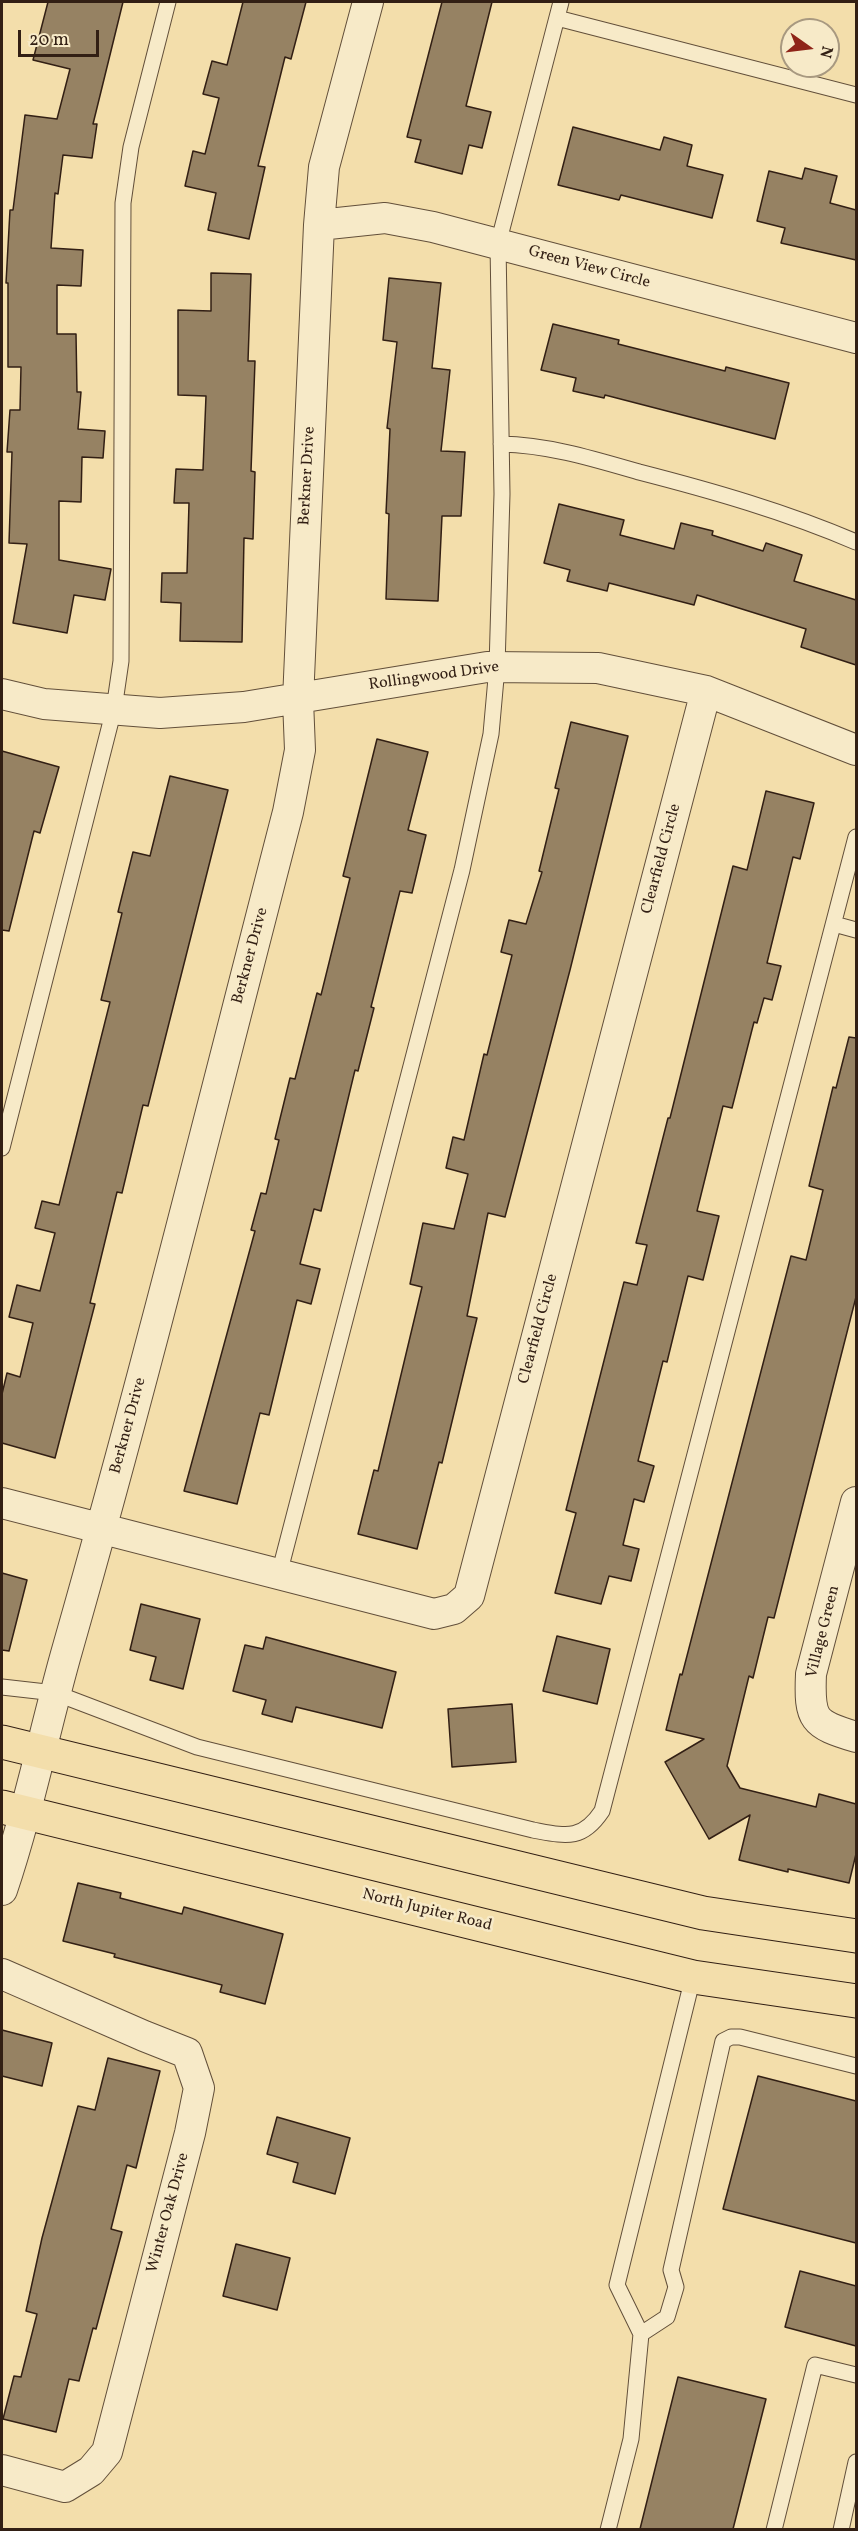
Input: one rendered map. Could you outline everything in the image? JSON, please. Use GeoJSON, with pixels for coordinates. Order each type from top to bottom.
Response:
{"type":"FeatureCollection","features":[{"type":"Feature","properties":{"kind":"main road"},"geometry":{"type":"LineString","coordinates":[[2,1742],[703,1913],[856,1936]]}},
{"type":"Feature","properties":{"kind":"main road","name":"North Jupiter Road"},"geometry":{"type":"LineString","coordinates":[[14,1810],[693,1977],[856,2001]]}},
{"type":"Feature","properties":{"kind":"street","name":"Berkner Drive"},"geometry":{"type":"LineString","coordinates":[[2,1890],[14,1810],[40,1752],[102,1529],[288,812],[300,750],[298,700],[319,225],[324,167],[368,2]]}},
{"type":"Feature","properties":{"kind":"street","name":"Green View Circle"},"geometry":{"type":"LineString","coordinates":[[319,225],[385,219],[433,226],[856,338]]}},
{"type":"Feature","properties":{"kind":"street","name":"Rollingwood Drive"},"geometry":{"type":"LineString","coordinates":[[2,694],[44,704],[160,713],[244,707],[298,700],[387,682],[497,667],[598,668],[706,691],[856,750]]}},
{"type":"Feature","properties":{"kind":"street","name":"Clearfield Circle"},"geometry":{"type":"LineString","coordinates":[[2,1503],[434,1614],[454,1609],[469,1596],[706,691]]}},
{"type":"Feature","properties":{"kind":"street","name":"Village Green"},"geometry":{"type":"LineString","coordinates":[[856,1502],[811,1674],[810,1701],[815,1718],[829,1729],[856,1737]]}},
{"type":"Feature","properties":{"kind":"street","name":"Winter Oak Drive"},"geometry":{"type":"LineString","coordinates":[[2,1974],[187,2053],[200,2088],[107,2452],[91,2471],[65,2487],[2,2470]]}},
{"type":"Feature","properties":{"kind":"lane"},"geometry":{"type":"LineString","coordinates":[[2,1148],[114,709],[121,661],[123,203],[134,136],[168,2]]}},
{"type":"Feature","properties":{"kind":"lane"},"geometry":{"type":"LineString","coordinates":[[279,1574],[462,870],[491,734],[497,667],[501,444],[498,244],[561,2]]}},
{"type":"Feature","properties":{"kind":"lane"},"geometry":{"type":"LineString","coordinates":[[557,18],[856,95]]}},
{"type":"Feature","properties":{"kind":"lane"},"geometry":{"type":"LineString","coordinates":[[501,444],[529,444],[662,478],[808,521],[856,542]]}},
{"type":"Feature","properties":{"kind":"lane"},"geometry":{"type":"LineString","coordinates":[[2,1687],[55,1693],[197,1748],[533,1830],[570,1835],[589,1828],[602,1811],[856,837]]}},
{"type":"Feature","properties":{"kind":"lane"},"geometry":{"type":"LineString","coordinates":[[834,924],[856,930]]}},
{"type":"Feature","properties":{"kind":"lane"},"geometry":{"type":"LineString","coordinates":[[608,2529],[631,2439],[641,2334],[617,2285],[693,1977]]}},
{"type":"Feature","properties":{"kind":"lane"},"geometry":{"type":"LineString","coordinates":[[641,2334],[667,2317],[676,2287],[671,2270],[723,2041],[731,2037],[740,2037],[856,2066]]}},
{"type":"Feature","properties":{"kind":"lane"},"geometry":{"type":"LineString","coordinates":[[774,2529],[815,2365],[856,2375]]}},
{"type":"Feature","properties":{"kind":"lane"},"geometry":{"type":"LineString","coordinates":[[840,2529],[856,2462]]}},
{"type":"Feature","properties":{"kind":"building"},"geometry":{"type":"Polygon","coordinates":[[[48,2],[123,2],[93,124],[97,124],[92,158],[63,155],[58,194],[55,193],[51,248],[83,250],[81,286],[57,285],[57,334],[76,334],[77,392],[81,392],[78,429],[105,431],[103,458],[82,457],[81,502],[59,501],[59,560],[111,569],[105,600],[74,595],[67,633],[13,623],[27,544],[9,543],[12,452],[7,452],[10,410],[20,410],[21,367],[8,367],[8,283],[6,283],[10,210],[13,210],[25,115],[57,119],[70,69],[33,60],[48,2]]]}},
{"type":"Feature","properties":{"kind":"building"},"geometry":{"type":"Polygon","coordinates":[[[243,2],[306,2],[291,59],[285,57],[258,166],[265,167],[249,239],[208,230],[216,193],[185,186],[193,151],[205,154],[219,98],[203,94],[212,61],[227,65],[243,2]]]}},
{"type":"Feature","properties":{"kind":"building"},"geometry":{"type":"Polygon","coordinates":[[[442,2],[492,2],[466,106],[491,112],[482,148],[469,145],[462,174],[415,162],[421,140],[407,137],[442,2]]]}},
{"type":"Feature","properties":{"kind":"building"},"geometry":{"type":"Polygon","coordinates":[[[573,127],[660,150],[664,137],[692,145],[687,166],[723,175],[712,218],[621,195],[619,200],[558,185],[573,127]]]}},
{"type":"Feature","properties":{"kind":"building"},"geometry":{"type":"Polygon","coordinates":[[[805,168],[837,176],[830,203],[856,210],[856,260],[781,243],[785,228],[757,221],[769,171],[802,179],[805,168]]]}},
{"type":"Feature","properties":{"kind":"building"},"geometry":{"type":"Polygon","coordinates":[[[211,273],[251,274],[248,361],[255,361],[251,471],[255,472],[253,539],[244,538],[242,642],[180,641],[181,603],[161,602],[162,573],[187,573],[189,503],[174,503],[176,469],[203,470],[206,396],[178,395],[178,310],[211,311],[211,273]]]}},
{"type":"Feature","properties":{"kind":"building"},"geometry":{"type":"Polygon","coordinates":[[[389,278],[441,283],[432,368],[450,370],[441,451],[465,452],[461,516],[442,516],[438,601],[386,599],[389,514],[386,513],[390,429],[387,428],[397,342],[383,340],[389,278]]]}},
{"type":"Feature","properties":{"kind":"building"},"geometry":{"type":"Polygon","coordinates":[[[553,324],[619,340],[618,344],[725,371],[726,367],[789,383],[775,439],[605,395],[604,398],[573,391],[576,378],[541,370],[553,324]]]}},
{"type":"Feature","properties":{"kind":"building"},"geometry":{"type":"Polygon","coordinates":[[[559,504],[624,520],[620,535],[674,549],[681,523],[713,531],[712,535],[763,551],[766,543],[802,555],[794,581],[856,600],[856,665],[801,647],[806,629],[697,595],[694,605],[609,583],[607,591],[567,581],[570,570],[544,563],[559,504]]]}},
{"type":"Feature","properties":{"kind":"building"},"geometry":{"type":"Polygon","coordinates":[[[571,722],[628,736],[505,1217],[488,1213],[467,1316],[477,1318],[442,1463],[439,1462],[417,1549],[358,1534],[374,1470],[378,1471],[422,1287],[410,1284],[423,1223],[454,1229],[468,1174],[446,1168],[453,1137],[464,1140],[484,1054],[487,1055],[512,955],[501,952],[509,920],[526,924],[542,872],[539,871],[559,789],[555,788],[571,722]]]}},
{"type":"Feature","properties":{"kind":"building"},"geometry":{"type":"Polygon","coordinates":[[[377,739],[428,752],[408,830],[426,835],[412,893],[400,891],[371,1007],[374,1008],[358,1071],[355,1070],[321,1211],[314,1209],[300,1264],[320,1269],[311,1304],[297,1300],[269,1415],[260,1413],[237,1504],[184,1491],[255,1231],[251,1230],[261,1193],[266,1194],[279,1140],[275,1139],[290,1078],[295,1079],[317,993],[321,995],[350,878],[343,876],[377,739]]]}},
{"type":"Feature","properties":{"kind":"building"},"geometry":{"type":"Polygon","coordinates":[[[2,751],[59,767],[40,833],[34,831],[9,931],[2,930],[2,751]]]}},
{"type":"Feature","properties":{"kind":"building"},"geometry":{"type":"Polygon","coordinates":[[[170,776],[228,790],[148,1106],[143,1105],[122,1193],[117,1192],[90,1303],[95,1304],[55,1458],[2,1443],[2,1394],[7,1373],[20,1377],[33,1323],[9,1317],[17,1285],[40,1291],[55,1233],[35,1228],[42,1201],[59,1205],[110,1002],[101,1000],[122,913],[118,912],[133,852],[150,856],[170,776]]]}},
{"type":"Feature","properties":{"kind":"building"},"geometry":{"type":"Polygon","coordinates":[[[766,791],[814,803],[800,859],[793,857],[767,963],[781,966],[772,1000],[764,998],[757,1023],[754,1022],[732,1108],[723,1106],[697,1211],[719,1216],[703,1280],[688,1276],[667,1362],[663,1361],[638,1461],[654,1466],[644,1502],[634,1499],[623,1545],[639,1549],[631,1581],[609,1576],[601,1604],[555,1593],[576,1513],[566,1510],[624,1282],[637,1285],[647,1245],[636,1243],[733,866],[747,870],[766,791]]]}},
{"type":"Feature","properties":{"kind":"building"},"geometry":{"type":"Polygon","coordinates":[[[849,1037],[856,1038],[856,1297],[774,1618],[768,1617],[753,1678],[749,1676],[727,1766],[740,1788],[816,1807],[819,1794],[856,1804],[856,1854],[849,1883],[739,1860],[750,1815],[709,1839],[665,1762],[704,1739],[666,1730],[791,1256],[806,1260],[823,1190],[809,1186],[833,1087],[836,1088],[849,1037]]]}},
{"type":"Feature","properties":{"kind":"building"},"geometry":{"type":"Polygon","coordinates":[[[2,1573],[27,1580],[9,1651],[2,1650],[2,1573]]]}},
{"type":"Feature","properties":{"kind":"building"},"geometry":{"type":"Polygon","coordinates":[[[141,1604],[200,1619],[183,1689],[150,1680],[156,1657],[130,1650],[141,1604]]]}},
{"type":"Feature","properties":{"kind":"building"},"geometry":{"type":"Polygon","coordinates":[[[557,1636],[610,1649],[597,1704],[543,1691],[557,1636]]]}},
{"type":"Feature","properties":{"kind":"building"},"geometry":{"type":"Polygon","coordinates":[[[266,1637],[396,1672],[382,1728],[296,1707],[292,1722],[262,1714],[266,1700],[233,1691],[245,1645],[263,1649],[266,1637]]]}},
{"type":"Feature","properties":{"kind":"building"},"geometry":{"type":"Polygon","coordinates":[[[512,1704],[516,1762],[452,1767],[448,1709],[512,1704]]]}},
{"type":"Feature","properties":{"kind":"building"},"geometry":{"type":"Polygon","coordinates":[[[78,1883],[121,1893],[120,1898],[182,1914],[184,1907],[283,1934],[265,2004],[220,1992],[222,1985],[114,1957],[115,1954],[63,1941],[78,1883]]]}},
{"type":"Feature","properties":{"kind":"building"},"geometry":{"type":"Polygon","coordinates":[[[2,2030],[52,2043],[42,2086],[2,2076],[2,2030]]]}},
{"type":"Feature","properties":{"kind":"building"},"geometry":{"type":"Polygon","coordinates":[[[108,2058],[160,2071],[136,2168],[127,2165],[111,2229],[122,2232],[96,2329],[93,2328],[79,2381],[69,2379],[56,2432],[3,2419],[14,2376],[21,2377],[37,2314],[26,2311],[42,2238],[78,2106],[95,2110],[108,2058]]]}},
{"type":"Feature","properties":{"kind":"building"},"geometry":{"type":"Polygon","coordinates":[[[758,2076],[856,2101],[856,2243],[723,2209],[758,2076]]]}},
{"type":"Feature","properties":{"kind":"building"},"geometry":{"type":"Polygon","coordinates":[[[277,2117],[350,2138],[335,2194],[293,2182],[298,2163],[267,2154],[277,2117]]]}},
{"type":"Feature","properties":{"kind":"building"},"geometry":{"type":"Polygon","coordinates":[[[236,2244],[290,2258],[277,2310],[223,2296],[236,2244]]]}},
{"type":"Feature","properties":{"kind":"building"},"geometry":{"type":"Polygon","coordinates":[[[800,2271],[856,2286],[856,2346],[785,2327],[800,2271]]]}},
{"type":"Feature","properties":{"kind":"building"},"geometry":{"type":"Polygon","coordinates":[[[678,2377],[766,2399],[733,2529],[640,2529],[678,2377]]]}}]}
